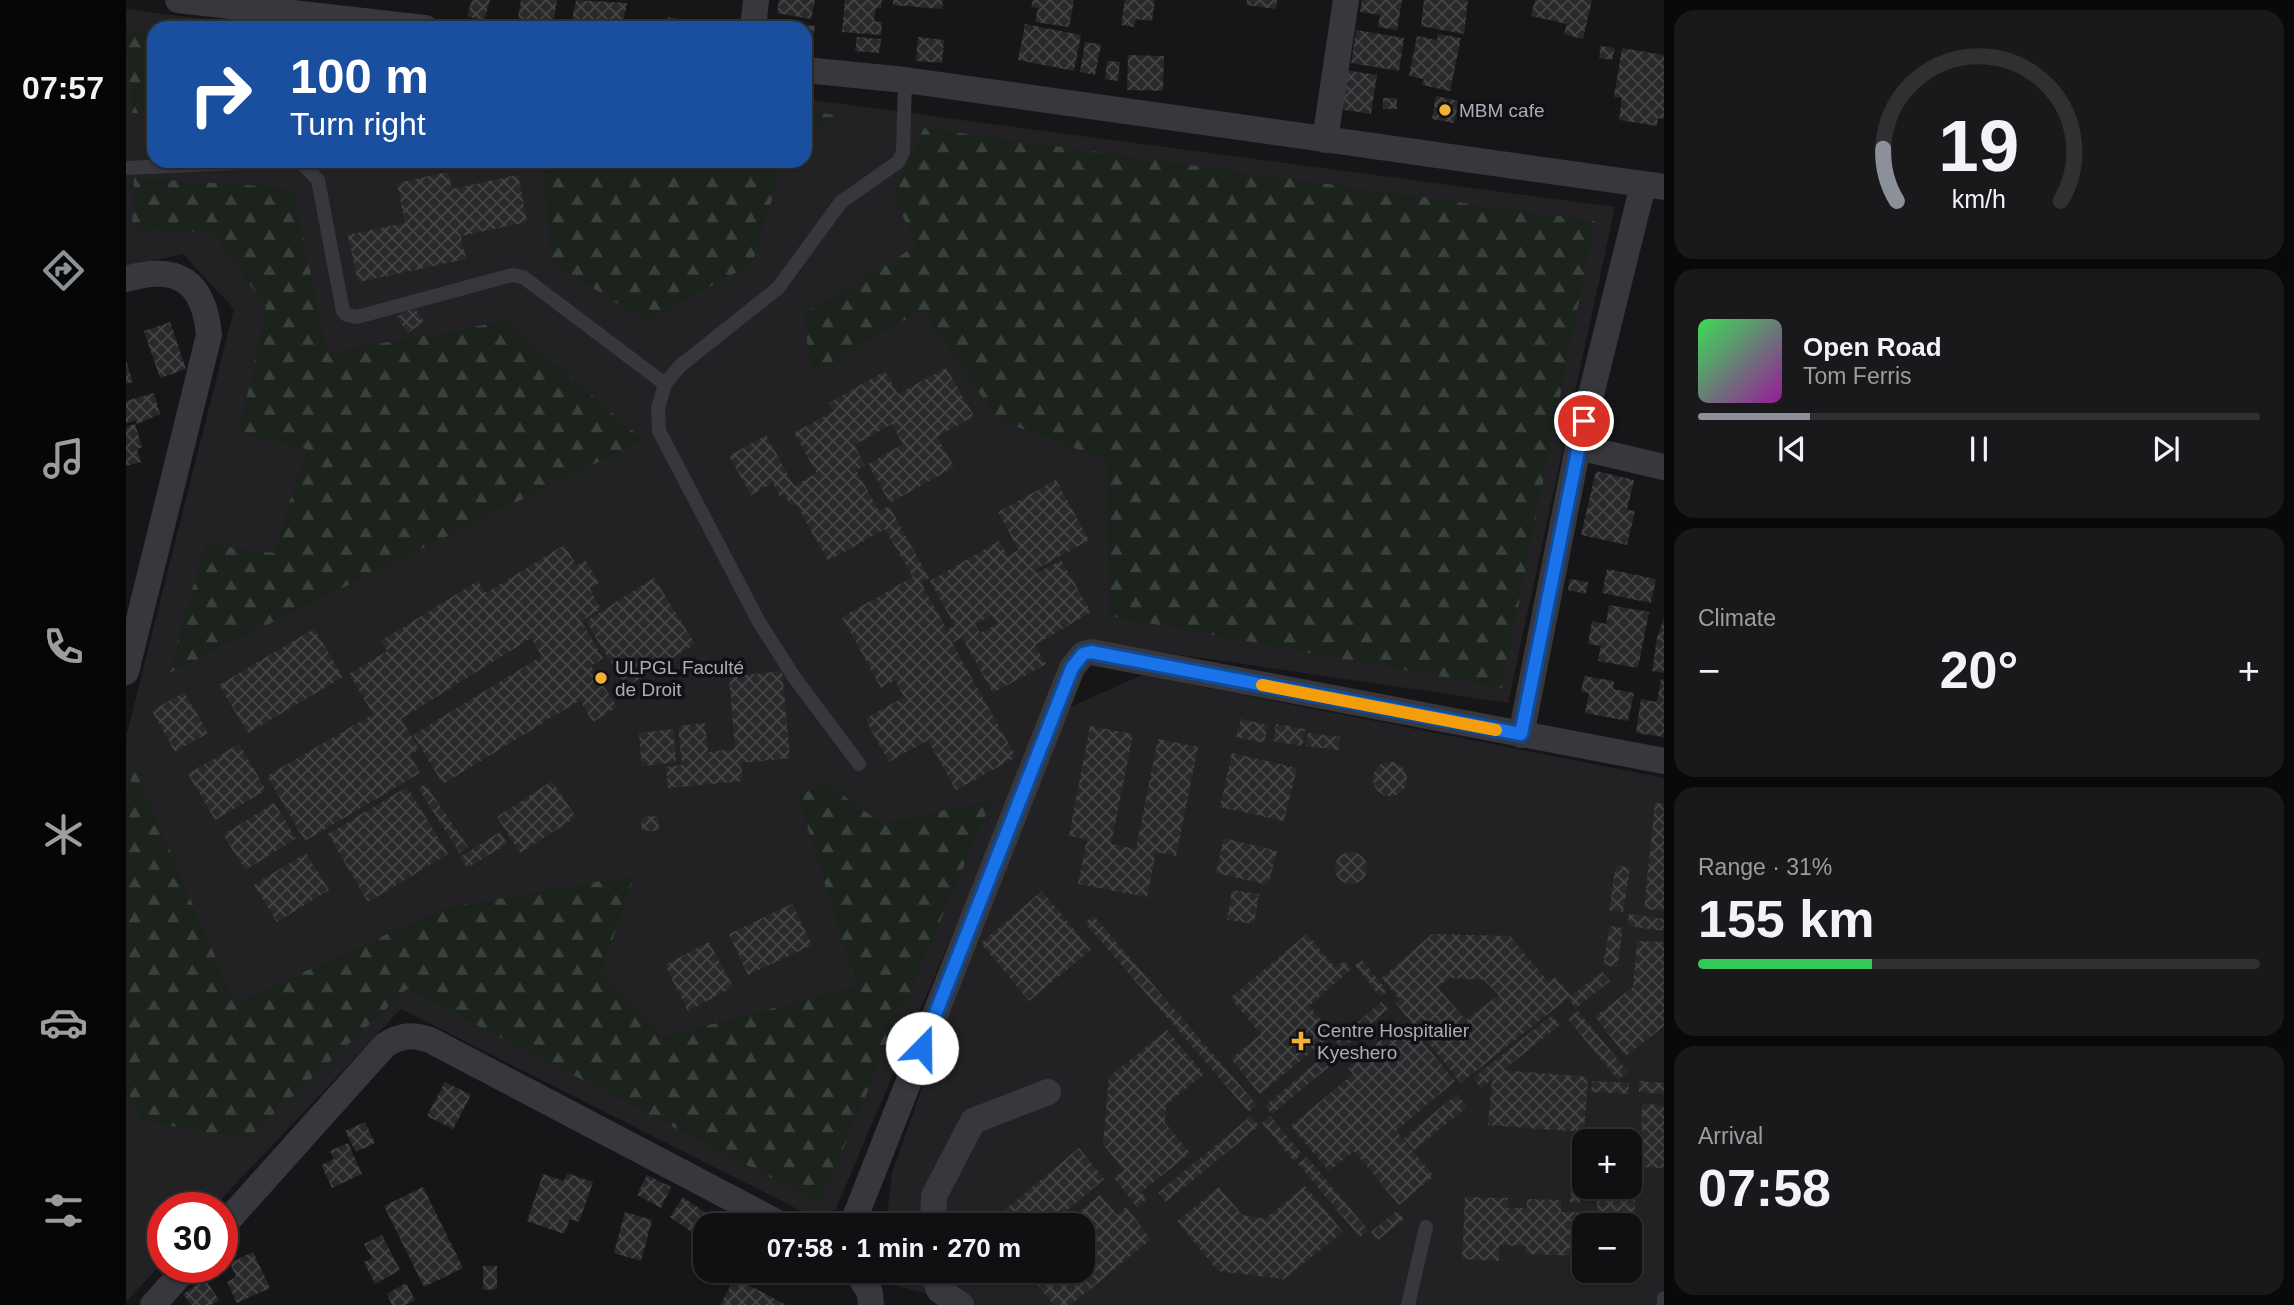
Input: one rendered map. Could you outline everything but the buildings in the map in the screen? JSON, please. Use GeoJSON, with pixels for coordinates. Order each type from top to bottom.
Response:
{"type":"FeatureCollection","features":[{"type":"Feature","properties":{"kind":"street"},"geometry":{"type":"LineString","coordinates":[[178,0],[363,21]]}},
{"type":"Feature","properties":{"kind":"street"},"geometry":{"type":"LineString","coordinates":[[754,21],[756,0]]}},
{"type":"Feature","properties":{"kind":"street"},"geometry":{"type":"LineString","coordinates":[[1325,140],[1346,0]]}},
{"type":"Feature","properties":{"kind":"street"},"geometry":{"type":"LineString","coordinates":[[812,71],[905,80],[1654,186],[1578,447],[1521,734]]}},
{"type":"Feature","properties":{"kind":"street"},"geometry":{"type":"LineString","coordinates":[[126,279],[164,272],[178,277],[195,290],[207,309],[209,335],[126,672]]}},
{"type":"Feature","properties":{"kind":"street"},"geometry":{"type":"LineString","coordinates":[[1578,447],[1664,467]]}},
{"type":"Feature","properties":{"kind":"street"},"geometry":{"type":"LineString","coordinates":[[857,1213],[1072,668],[1083,654],[1091,652],[1664,761]]}},
{"type":"Feature","properties":{"kind":"street"},"geometry":{"type":"LineString","coordinates":[[238,1209],[385,1045],[398,1037],[414,1035],[442,1046],[759,1213]]}},
{"type":"Feature","properties":{"kind":"street"},"geometry":{"type":"LineString","coordinates":[[933,1213],[934,1196],[973,1121],[1048,1092]]}},
{"type":"Feature","properties":{"kind":"street"},"geometry":{"type":"LineString","coordinates":[[153,1305],[173,1283]]}},
{"type":"Feature","properties":{"kind":"street"},"geometry":{"type":"LineString","coordinates":[[864,1283],[870,1293],[871,1305]]}},
{"type":"Feature","properties":{"kind":"street"},"geometry":{"type":"LineString","coordinates":[[937,1283],[939,1290],[961,1305]]}},
{"type":"Feature","properties":{"kind":"lane"},"geometry":{"type":"LineString","coordinates":[[859,764],[794,677],[759,622],[659,430],[658,408],[666,384],[680,366],[778,288],[841,202],[898,162],[903,152],[905,80]]}},
{"type":"Feature","properties":{"kind":"lane"},"geometry":{"type":"LineString","coordinates":[[126,168],[147,167]]}},
{"type":"Feature","properties":{"kind":"lane"},"geometry":{"type":"LineString","coordinates":[[307,168],[318,180],[346,316],[358,317],[512,275],[523,277],[666,384]]}},
{"type":"Feature","properties":{"kind":"lane"},"geometry":{"type":"LineString","coordinates":[[1416,1305],[1408,1305],[1426,1227]]}},
{"type":"Feature","properties":{"kind":"lane"},"geometry":{"type":"LineString","coordinates":[[1664,1298],[1664,1305]]}},
{"type":"Feature","properties":{"kind":"shaded area","name":"ULPGL Faculté de Droit"},"geometry":{"type":"Polygon","coordinates":[[[126,9],[218,21],[147,21],[147,168],[812,168],[812,100],[1615,207],[1508,703],[1093,642],[1072,653],[834,1213],[805,1213],[401,1009],[228,1192],[147,1192],[147,1279],[126,1302],[126,737],[234,309],[183,254],[126,267],[126,9]]]}},
{"type":"Feature","properties":{"kind":"shaded area","name":"Centre Hospitalier Kyeshero"},"geometry":{"type":"Polygon","coordinates":[[[1142,675],[1664,778],[1664,1305],[974,1305],[885,1283],[1095,1283],[1095,1213],[887,1213],[892,1173],[974,941],[1070,707],[1142,675]]]}},
{"type":"Feature","properties":{"kind":"green space"},"geometry":{"type":"Polygon","coordinates":[[[126,29],[147,31],[147,114],[132,113],[126,29]]]}},
{"type":"Feature","properties":{"kind":"green space"},"geometry":{"type":"Polygon","coordinates":[[[812,112],[835,115],[812,134],[812,112]]]}},
{"type":"Feature","properties":{"kind":"green space"},"geometry":{"type":"Polygon","coordinates":[[[924,128],[1595,221],[1502,688],[1109,616],[1107,460],[998,420],[922,310],[812,373],[803,315],[916,246],[893,194],[924,128]]]}},
{"type":"Feature","properties":{"kind":"green space"},"geometry":{"type":"Polygon","coordinates":[[[544,168],[782,168],[752,264],[646,321],[551,262],[544,168]]]}},
{"type":"Feature","properties":{"kind":"green space"},"geometry":{"type":"Polygon","coordinates":[[[134,178],[293,188],[327,353],[506,321],[643,440],[169,673],[205,544],[274,553],[306,449],[239,434],[266,306],[211,232],[132,230],[134,178]]]}},
{"type":"Feature","properties":{"kind":"green space"},"geometry":{"type":"Polygon","coordinates":[[[134,767],[235,1003],[445,908],[635,875],[601,973],[664,1037],[856,986],[798,796],[826,783],[881,823],[992,800],[820,1203],[407,989],[247,1139],[142,1121],[126,1088],[126,801],[134,767]]]}},
{"type":"Feature","properties":{"kind":"slow traffic"},"geometry":{"type":"LineString","coordinates":[[1262,685],[1496,730]]}},
{"type":"Feature","properties":{"kind":"place","name":"MBM cafe"},"geometry":{"type":"Point","coordinates":[1445,110]}},
{"type":"Feature","properties":{"kind":"place","name":"ULPGL Faculté de Droit"},"geometry":{"type":"Point","coordinates":[601,678]}},
{"type":"Feature","properties":{"kind":"place","name":"Centre Hospitalier Kyeshero"},"geometry":{"type":"Point","coordinates":[1301,1041]}},
{"type":"Feature","properties":{"kind":"route"},"geometry":{"type":"LineString","coordinates":[[922,1048],[1072,668],[1083,654],[1091,652],[1521,734],[1584,421]]}}]}
